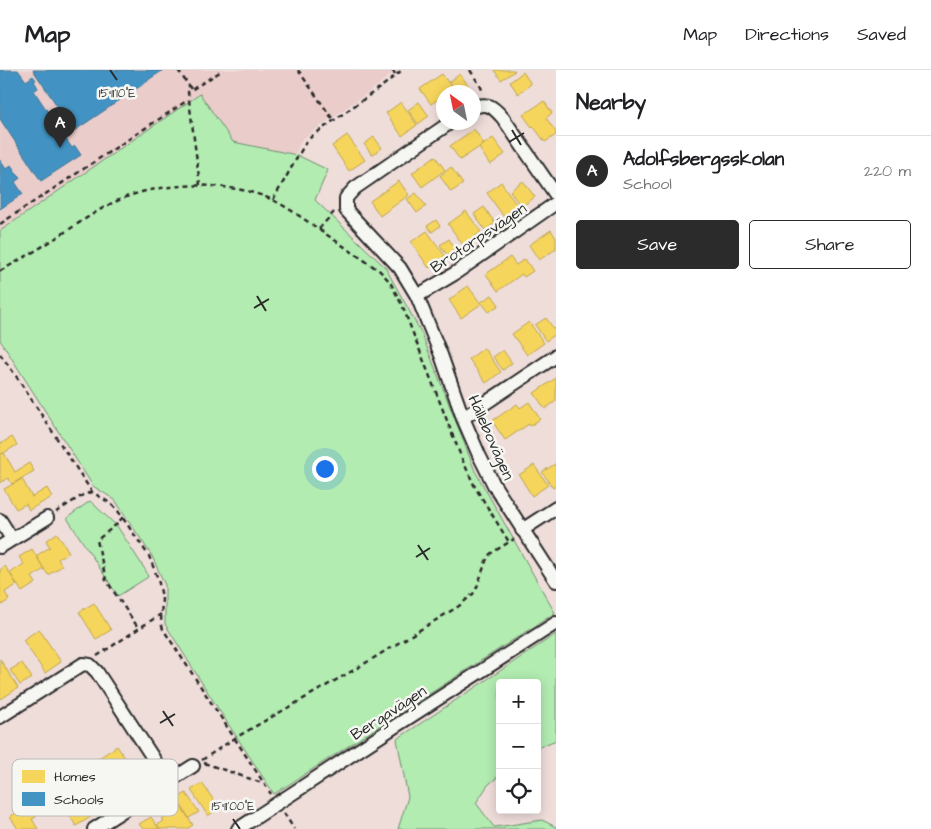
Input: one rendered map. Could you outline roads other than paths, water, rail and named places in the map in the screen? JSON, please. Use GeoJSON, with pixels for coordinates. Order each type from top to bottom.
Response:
{"type":"FeatureCollection","features":[{"type":"Feature","properties":{"kind":"street"},"geometry":{"type":"LineString","coordinates":[[481,106],[492,107],[503,118],[556,196]]}},
{"type":"Feature","properties":{"kind":"street","name":"Hällebovägen"},"geometry":{"type":"LineString","coordinates":[[439,130],[355,188],[346,198],[346,210],[400,268],[417,296],[441,355],[463,418],[494,485],[520,534],[556,582]]}},
{"type":"Feature","properties":{"kind":"street","name":"Brotorpsvägen"},"geometry":{"type":"LineString","coordinates":[[417,296],[454,274],[556,204]]}},
{"type":"Feature","properties":{"kind":"street"},"geometry":{"type":"LineString","coordinates":[[463,418],[556,356]]}},
{"type":"Feature","properties":{"kind":"street"},"geometry":{"type":"LineString","coordinates":[[520,534],[556,508]]}},
{"type":"Feature","properties":{"kind":"street"},"geometry":{"type":"LineString","coordinates":[[0,547],[47,518]]}},
{"type":"Feature","properties":{"kind":"street"},"geometry":{"type":"LineString","coordinates":[[0,520],[12,539]]}},
{"type":"Feature","properties":{"kind":"street","name":"Bergavägen"},"geometry":{"type":"LineString","coordinates":[[238,829],[556,624]]}},
{"type":"Feature","properties":{"kind":"street"},"geometry":{"type":"LineString","coordinates":[[0,717],[83,664],[90,665],[98,672],[154,759]]}},
{"type":"Feature","properties":{"kind":"street"},"geometry":{"type":"LineString","coordinates":[[178,775],[197,764]]}},
{"type":"Feature","properties":{"kind":"street"},"geometry":{"type":"LineString","coordinates":[[94,829],[114,816]]}},
{"type":"Feature","properties":{"kind":"place","name":"Adolfsbergsskolan"},"geometry":{"type":"Point","coordinates":[60,148]}}]}
